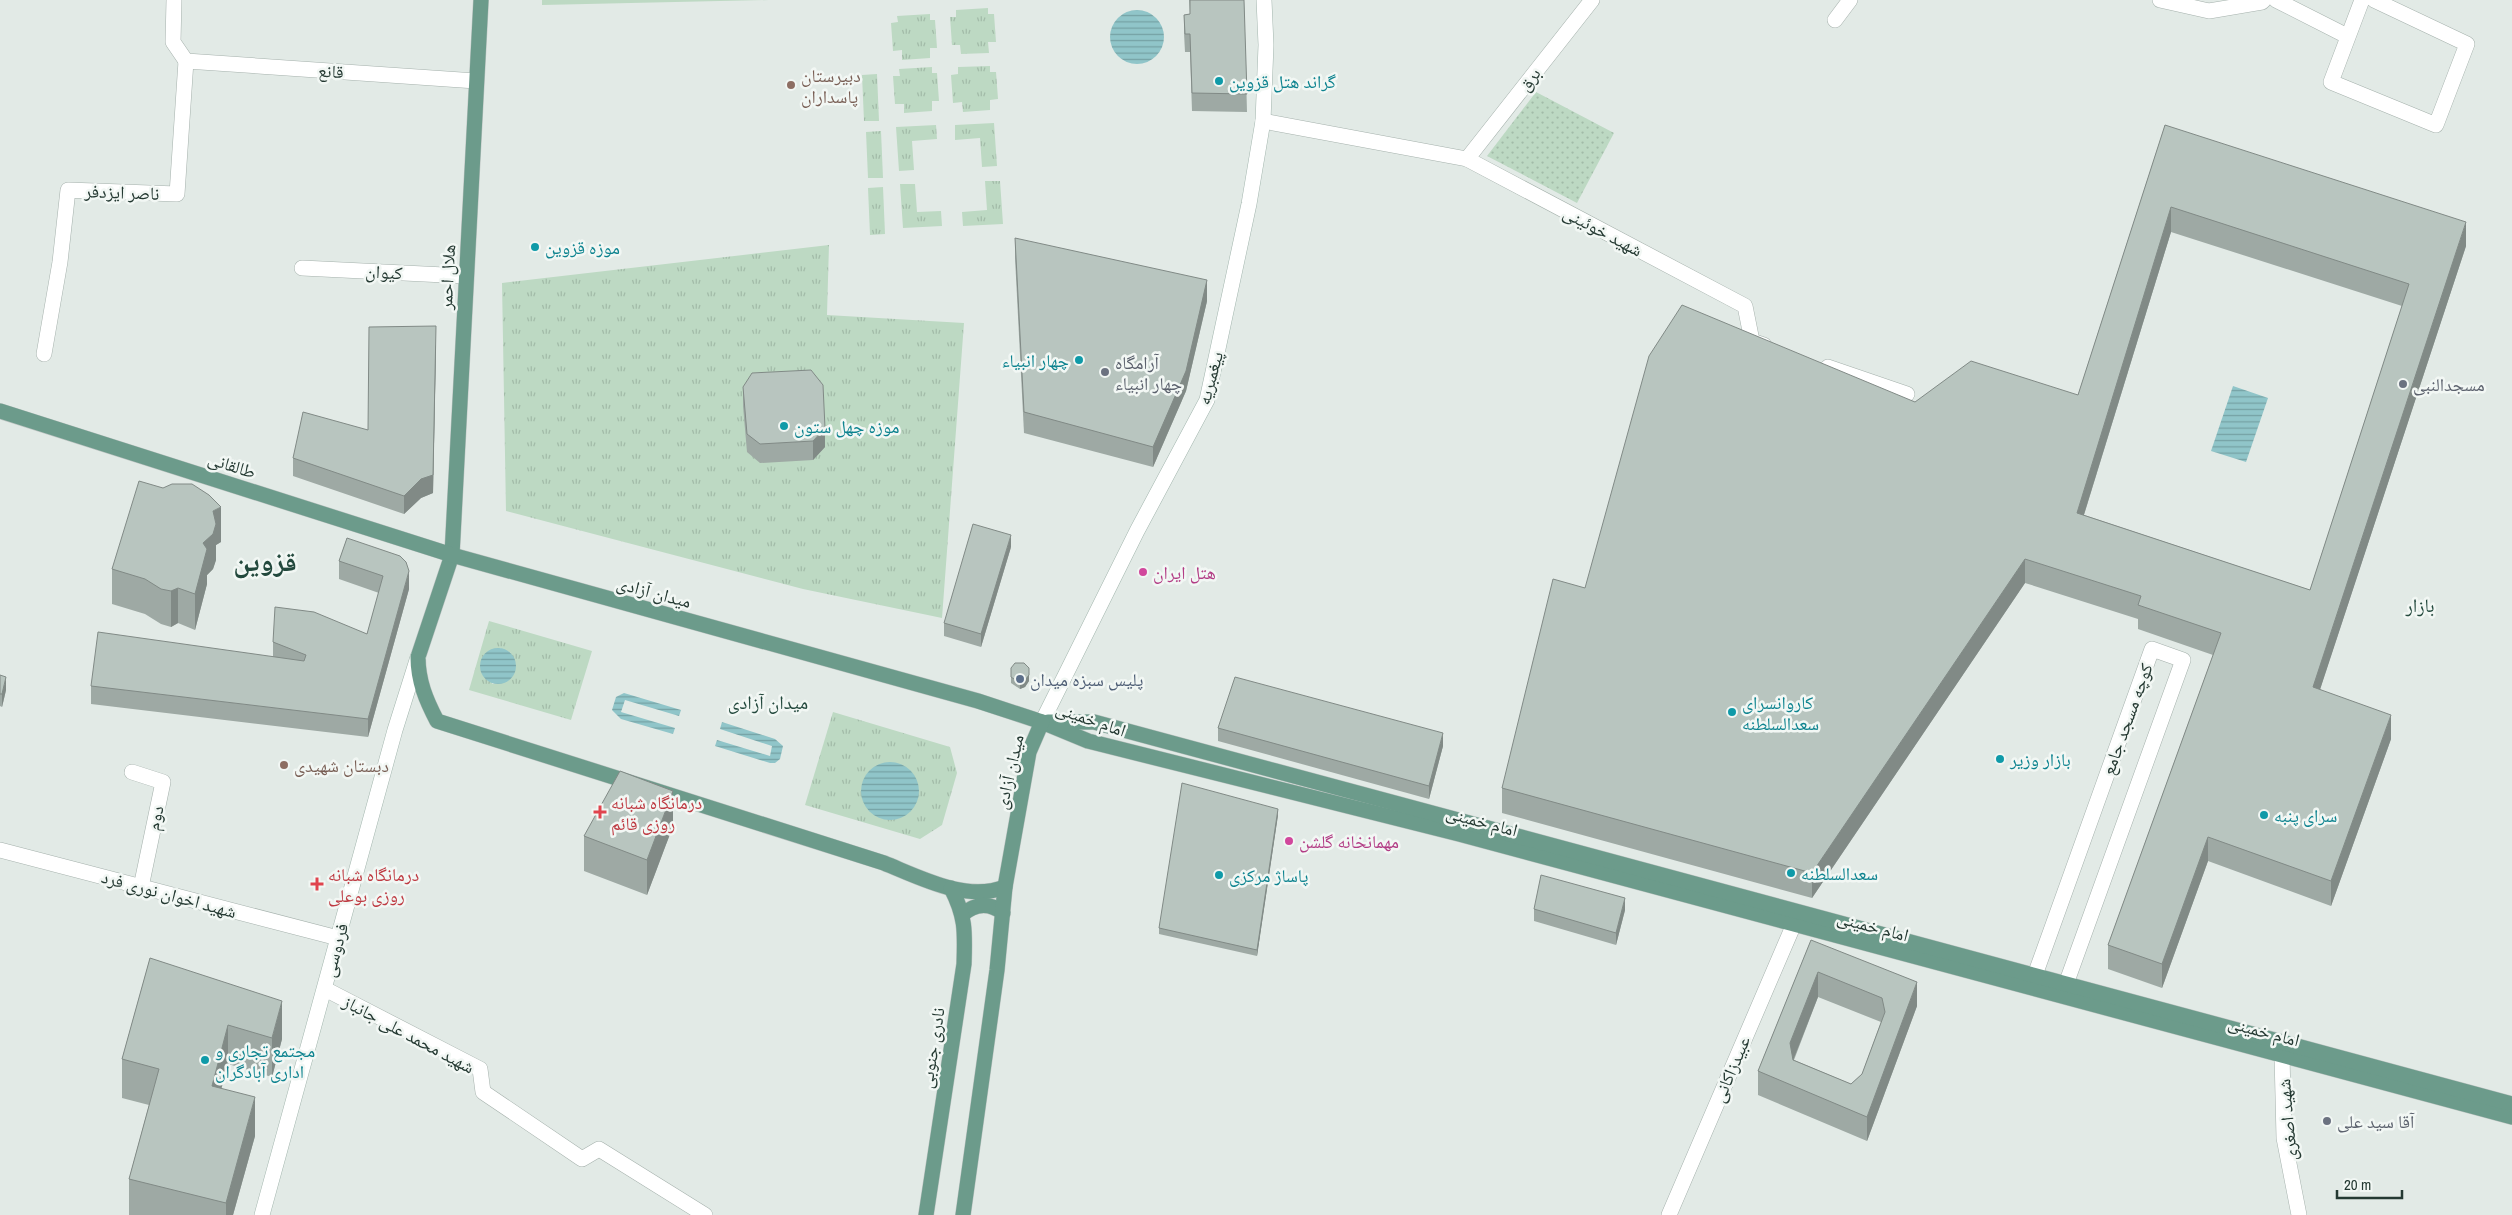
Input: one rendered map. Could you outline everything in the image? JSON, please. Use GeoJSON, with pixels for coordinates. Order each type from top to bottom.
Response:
{"type":"FeatureCollection","features":[{"type":"Feature","properties":{"kind":"main road","name":"هلال احمر"},"geometry":{"type":"LineString","coordinates":[[452,555],[465,276],[481,0]]}},
{"type":"Feature","properties":{"kind":"main road","name":"طالقانی"},"geometry":{"type":"LineString","coordinates":[[0,411],[452,555]]}},
{"type":"Feature","properties":{"kind":"main road","name":"میدان آزادی"},"geometry":{"type":"LineString","coordinates":[[452,555],[969,698],[1042,722],[1029,752],[1005,887]]}},
{"type":"Feature","properties":{"kind":"main road"},"geometry":{"type":"LineString","coordinates":[[452,555],[418,657],[418,672],[422,687],[437,721],[884,863],[951,888],[983,893],[1005,887],[996,979],[963,1215]]}},
{"type":"Feature","properties":{"kind":"main road","name":"امام خمینی"},"geometry":{"type":"LineString","coordinates":[[1042,722],[1088,741],[1460,834],[2512,1117]]}},
{"type":"Feature","properties":{"kind":"main road","name":"امام خمینی"},"geometry":{"type":"LineString","coordinates":[[1042,722],[1094,722],[2512,1104]]}},
{"type":"Feature","properties":{"kind":"main road","name":"نادری جنوبی"},"geometry":{"type":"LineString","coordinates":[[926,1215],[964,964],[965,932],[962,908],[951,888]]}},
{"type":"Feature","properties":{"kind":"main road"},"geometry":{"type":"LineString","coordinates":[[962,915],[973,906],[980,905],[996,908],[1003,913]]}},
{"type":"Feature","properties":{"kind":"street"},"geometry":{"type":"LineString","coordinates":[[174,0],[173,42],[186,61]]}},
{"type":"Feature","properties":{"kind":"street","name":"پیغمبریه"},"geometry":{"type":"LineString","coordinates":[[1042,722],[1137,531],[1207,400],[1249,204],[1263,120],[1266,45],[1264,0]]}},
{"type":"Feature","properties":{"kind":"street","name":"برق"},"geometry":{"type":"LineString","coordinates":[[1466,159],[1592,0]]}},
{"type":"Feature","properties":{"kind":"street"},"geometry":{"type":"LineString","coordinates":[[1835,20],[1850,0]]}},
{"type":"Feature","properties":{"kind":"street"},"geometry":{"type":"LineString","coordinates":[[2160,0],[2209,11],[2262,2],[2264,0]]}},
{"type":"Feature","properties":{"kind":"street"},"geometry":{"type":"LineString","coordinates":[[2276,0],[2347,36]]}},
{"type":"Feature","properties":{"kind":"street"},"geometry":{"type":"LineString","coordinates":[[2362,0],[2331,82],[2436,125],[2467,44],[2374,0]]}},
{"type":"Feature","properties":{"kind":"street","name":"قانع"},"geometry":{"type":"LineString","coordinates":[[186,61],[476,81]]}},
{"type":"Feature","properties":{"kind":"street","name":"ناصر ایزدفر"},"geometry":{"type":"LineString","coordinates":[[44,354],[60,262],[68,190],[177,194],[186,61]]}},
{"type":"Feature","properties":{"kind":"street","name":"شهید خوئینی"},"geometry":{"type":"LineString","coordinates":[[1263,120],[1466,159],[1745,306],[1752,341],[1779,351]]}},
{"type":"Feature","properties":{"kind":"street","name":"کیوان"},"geometry":{"type":"LineString","coordinates":[[302,268],[465,276]]}},
{"type":"Feature","properties":{"kind":"street"},"geometry":{"type":"LineString","coordinates":[[1816,363],[1907,394]]}},
{"type":"Feature","properties":{"kind":"street","name":"کوچه مسجد جامع"},"geometry":{"type":"LineString","coordinates":[[2035,975],[2152,649],[2183,660],[2066,984]]}},
{"type":"Feature","properties":{"kind":"street","name":"فردوسی"},"geometry":{"type":"LineString","coordinates":[[262,1215],[395,730],[418,657]]}},
{"type":"Feature","properties":{"kind":"street","name":"دوم"},"geometry":{"type":"LineString","coordinates":[[132,772],[163,782],[141,887]]}},
{"type":"Feature","properties":{"kind":"street","name":"شهید اخوان نوری فرد"},"geometry":{"type":"LineString","coordinates":[[1,855],[141,887],[338,938]]}},
{"type":"Feature","properties":{"kind":"street","name":"عبیدزاکانی"},"geometry":{"type":"LineString","coordinates":[[1668,1215],[1794,924]]}},
{"type":"Feature","properties":{"kind":"street","name":"شهید محمد علی جانباز"},"geometry":{"type":"LineString","coordinates":[[325,989],[480,1068],[483,1092],[582,1159],[599,1149],[705,1215]]}},
{"type":"Feature","properties":{"kind":"street","name":"شهید اصغری"},"geometry":{"type":"LineString","coordinates":[[2282,1055],[2284,1138],[2299,1215]]}},
{"type":"Feature","properties":{"kind":"green space"},"geometry":{"type":"Polygon","coordinates":[[[542,0],[769,0],[542,5],[542,0]]]}},
{"type":"Feature","properties":{"kind":"green space"},"geometry":{"type":"Polygon","coordinates":[[[988,8],[988,14],[994,14],[996,42],[988,42],[989,53],[961,54],[960,45],[952,45],[950,17],[956,17],[956,10],[988,8]]]}},
{"type":"Feature","properties":{"kind":"green space"},"geometry":{"type":"Polygon","coordinates":[[[930,14],[930,20],[935,20],[937,48],[930,48],[930,58],[902,60],[902,50],[893,51],[891,23],[898,22],[897,16],[930,14]]]}},
{"type":"Feature","properties":{"kind":"green space"},"geometry":{"type":"Polygon","coordinates":[[[990,66],[990,72],[996,72],[998,99],[990,100],[990,110],[963,112],[962,102],[953,103],[951,75],[958,74],[958,67],[990,66]]]}},
{"type":"Feature","properties":{"kind":"green space"},"geometry":{"type":"Polygon","coordinates":[[[932,67],[932,73],[937,73],[939,101],[932,101],[932,111],[904,113],[904,104],[895,104],[893,76],[900,76],[899,69],[932,67]]]}},
{"type":"Feature","properties":{"kind":"green space"},"geometry":{"type":"Polygon","coordinates":[[[877,74],[879,121],[864,121],[862,75],[877,74]]]}},
{"type":"Feature","properties":{"kind":"green space"},"geometry":{"type":"Polygon","coordinates":[[[1536,92],[1614,133],[1577,203],[1487,156],[1536,92]]]}},
{"type":"Feature","properties":{"kind":"green space"},"geometry":{"type":"Polygon","coordinates":[[[994,123],[997,166],[982,167],[980,138],[955,140],[955,125],[994,123]]]}},
{"type":"Feature","properties":{"kind":"green space"},"geometry":{"type":"Polygon","coordinates":[[[936,125],[937,139],[912,141],[914,170],[899,171],[896,127],[936,125]]]}},
{"type":"Feature","properties":{"kind":"green space"},"geometry":{"type":"Polygon","coordinates":[[[881,131],[883,178],[868,178],[866,132],[881,131]]]}},
{"type":"Feature","properties":{"kind":"green space"},"geometry":{"type":"Polygon","coordinates":[[[985,181],[1000,181],[1003,224],[963,226],[962,212],[987,210],[985,181]]]}},
{"type":"Feature","properties":{"kind":"green space"},"geometry":{"type":"Polygon","coordinates":[[[900,184],[915,184],[917,212],[941,211],[942,226],[903,228],[900,184]]]}},
{"type":"Feature","properties":{"kind":"green space"},"geometry":{"type":"Polygon","coordinates":[[[883,187],[885,234],[870,235],[868,188],[883,187]]]}},
{"type":"Feature","properties":{"kind":"green space"},"geometry":{"type":"Polygon","coordinates":[[[829,245],[827,315],[964,323],[942,618],[803,589],[506,511],[502,283],[829,245]]]}},
{"type":"Feature","properties":{"kind":"green space"},"geometry":{"type":"Polygon","coordinates":[[[489,621],[592,651],[571,720],[469,690],[489,621]],[[500,648],[492,684],[504,683],[511,653],[500,648]]]}},
{"type":"Feature","properties":{"kind":"green space"},"geometry":{"type":"Polygon","coordinates":[[[833,712],[950,747],[957,773],[942,825],[920,839],[805,805],[833,712]]]}},
{"type":"Feature","properties":{"kind":"water"},"geometry":{"type":"Polygon","coordinates":[[[1132,10],[1142,10],[1152,14],[1160,22],[1164,37],[1160,52],[1152,60],[1142,64],[1132,64],[1122,60],[1114,52],[1110,42],[1110,32],[1114,22],[1122,14],[1132,10]]]}},
{"type":"Feature","properties":{"kind":"water"},"geometry":{"type":"Polygon","coordinates":[[[2233,386],[2268,398],[2246,462],[2211,451],[2233,386]]]}},
{"type":"Feature","properties":{"kind":"water"},"geometry":{"type":"Polygon","coordinates":[[[498,648],[505,649],[511,653],[515,659],[515,673],[511,679],[505,683],[498,684],[491,683],[485,679],[481,673],[480,666],[481,659],[485,653],[491,649],[498,648]]]}},
{"type":"Feature","properties":{"kind":"water"},"geometry":{"type":"Polygon","coordinates":[[[624,693],[681,710],[679,716],[625,700],[621,712],[675,728],[673,734],[621,719],[612,710],[616,697],[624,693]]]}},
{"type":"Feature","properties":{"kind":"water"},"geometry":{"type":"Polygon","coordinates":[[[722,722],[775,739],[783,746],[780,759],[775,763],[770,763],[715,746],[717,740],[770,756],[772,746],[720,729],[722,722]]]}},
{"type":"Feature","properties":{"kind":"water"},"geometry":{"type":"Polygon","coordinates":[[[884,762],[896,762],[911,770],[919,785],[919,797],[911,812],[896,820],[884,820],[869,812],[861,797],[861,785],[869,770],[884,762]]]}},
{"type":"Feature","properties":{"kind":"building","name":"گراند هتل قزوین"},"geometry":{"type":"Polygon","coordinates":[[[1190,0],[1244,0],[1247,94],[1192,93],[1190,34],[1185,34],[1184,15],[1190,14],[1190,0]]]}},
{"type":"Feature","properties":{"kind":"building","name":"کاروانسرای سعدالسلطنه"},"geometry":{"type":"Polygon","coordinates":[[[2165,125],[2466,222],[2313,687],[2391,715],[2331,881],[2208,837],[2162,964],[2108,945],[2221,633],[2138,605],[2141,596],[2025,559],[1812,873],[1502,788],[1553,579],[1585,588],[1649,356],[1682,305],[1915,402],[1971,361],[2078,395],[2165,125]],[[2171,207],[2077,513],[2310,590],[2409,284],[2171,207]]]}},
{"type":"Feature","properties":{"kind":"building","name":"آرامگاه چهار انبیاء"},"geometry":{"type":"Polygon","coordinates":[[[1015,238],[1207,280],[1186,371],[1153,447],[1024,412],[1015,238]]]}},
{"type":"Feature","properties":{"kind":"building"},"geometry":{"type":"Polygon","coordinates":[[[436,326],[433,475],[421,479],[404,496],[293,458],[303,412],[368,430],[369,327],[436,326]]]}},
{"type":"Feature","properties":{"kind":"building","name":"موزه چهل ستون"},"geometry":{"type":"Polygon","coordinates":[[[811,370],[823,385],[825,428],[813,441],[760,444],[747,434],[743,387],[752,373],[811,370]]]}},
{"type":"Feature","properties":{"kind":"building"},"geometry":{"type":"Polygon","coordinates":[[[139,481],[163,488],[172,484],[192,484],[209,495],[221,507],[213,511],[216,524],[213,534],[203,543],[207,549],[195,594],[178,588],[171,591],[161,589],[145,579],[112,569],[139,481]]]}},
{"type":"Feature","properties":{"kind":"building"},"geometry":{"type":"Polygon","coordinates":[[[973,524],[1011,535],[981,634],[944,623],[973,524]]]}},
{"type":"Feature","properties":{"kind":"building"},"geometry":{"type":"Polygon","coordinates":[[[347,538],[400,556],[406,562],[409,571],[368,719],[91,686],[98,632],[304,661],[306,655],[273,642],[275,607],[314,612],[367,634],[383,576],[339,561],[347,538]]]}},
{"type":"Feature","properties":{"kind":"building"},"geometry":{"type":"Polygon","coordinates":[[[1015,663],[1024,663],[1029,668],[1029,675],[1020,683],[1011,677],[1011,668],[1015,663]]]}},
{"type":"Feature","properties":{"kind":"building"},"geometry":{"type":"Polygon","coordinates":[[[0,675],[6,677],[2,694],[0,694],[0,675]]]}},
{"type":"Feature","properties":{"kind":"building"},"geometry":{"type":"Polygon","coordinates":[[[1235,677],[1443,733],[1429,786],[1218,728],[1235,677]]]}},
{"type":"Feature","properties":{"kind":"building"},"geometry":{"type":"Polygon","coordinates":[[[620,771],[673,791],[647,860],[584,836],[620,771]]]}},
{"type":"Feature","properties":{"kind":"building","name":"پاساژ مرکزی"},"geometry":{"type":"Polygon","coordinates":[[[1182,783],[1278,809],[1257,950],[1159,928],[1182,783]]]}},
{"type":"Feature","properties":{"kind":"building"},"geometry":{"type":"Polygon","coordinates":[[[1541,875],[1625,898],[1616,933],[1534,909],[1541,875]]]}},
{"type":"Feature","properties":{"kind":"building"},"geometry":{"type":"Polygon","coordinates":[[[1811,940],[1917,982],[1867,1117],[1758,1071],[1811,940]],[[1818,972],[1790,1043],[1793,1060],[1851,1084],[1862,1074],[1885,1012],[1882,998],[1818,972]]]}},
{"type":"Feature","properties":{"kind":"building"},"geometry":{"type":"Polygon","coordinates":[[[150,958],[282,1001],[272,1038],[228,1025],[212,1086],[255,1097],[226,1203],[129,1179],[159,1069],[122,1059],[150,958]]]}},
{"type":"Feature","properties":{"kind":"place","name":"گراند هتل قزوین"},"geometry":{"type":"Point","coordinates":[1219,81]}},
{"type":"Feature","properties":{"kind":"place","name":"دبیرستان پاسداران"},"geometry":{"type":"Point","coordinates":[791,85]}},
{"type":"Feature","properties":{"kind":"place","name":"موزه قزوین"},"geometry":{"type":"Point","coordinates":[535,247]}},
{"type":"Feature","properties":{"kind":"place","name":"چهار انبیاء"},"geometry":{"type":"Point","coordinates":[1079,360]}},
{"type":"Feature","properties":{"kind":"place","name":"آرامگاه چهار انبیاء"},"geometry":{"type":"Point","coordinates":[1105,372]}},
{"type":"Feature","properties":{"kind":"place","name":"مسجدالنبی"},"geometry":{"type":"Point","coordinates":[2403,384]}},
{"type":"Feature","properties":{"kind":"place","name":"موزه چهل ستون"},"geometry":{"type":"Point","coordinates":[784,426]}},
{"type":"Feature","properties":{"kind":"place","name":"هتل ایران"},"geometry":{"type":"Point","coordinates":[1143,572]}},
{"type":"Feature","properties":{"kind":"place","name":"پلیس سبزه میدان"},"geometry":{"type":"Point","coordinates":[1020,679]}},
{"type":"Feature","properties":{"kind":"place","name":"کاروانسرای سعدالسلطنه"},"geometry":{"type":"Point","coordinates":[1732,712]}},
{"type":"Feature","properties":{"kind":"place","name":"بازار وزیر"},"geometry":{"type":"Point","coordinates":[2000,759]}},
{"type":"Feature","properties":{"kind":"place","name":"دبستان شهیدی"},"geometry":{"type":"Point","coordinates":[284,765]}},
{"type":"Feature","properties":{"kind":"place","name":"درمانگاه شبانه روزی قائم"},"geometry":{"type":"Point","coordinates":[600,812]}},
{"type":"Feature","properties":{"kind":"place","name":"سرای پنبه"},"geometry":{"type":"Point","coordinates":[2264,815]}},
{"type":"Feature","properties":{"kind":"place","name":"مهمانخانه گلشن"},"geometry":{"type":"Point","coordinates":[1289,841]}},
{"type":"Feature","properties":{"kind":"place","name":"سعدالسلطنه"},"geometry":{"type":"Point","coordinates":[1791,873]}},
{"type":"Feature","properties":{"kind":"place","name":"پاساژ مرکزی"},"geometry":{"type":"Point","coordinates":[1219,875]}},
{"type":"Feature","properties":{"kind":"place","name":"درمانگاه شبانه روزی بوعلی"},"geometry":{"type":"Point","coordinates":[317,884]}},
{"type":"Feature","properties":{"kind":"place","name":"مجتمع تجاری و اداری آبادگران"},"geometry":{"type":"Point","coordinates":[205,1060]}},
{"type":"Feature","properties":{"kind":"place","name":"آقا سید علی"},"geometry":{"type":"Point","coordinates":[2327,1121]}},
{"type":"Feature","properties":{"kind":"district","name":"قزوین"},"geometry":{"type":"Point","coordinates":[265,561]}},
{"type":"Feature","properties":{"kind":"district","name":"بازار"},"geometry":{"type":"Point","coordinates":[2420,605]}},
{"type":"Feature","properties":{"kind":"district","name":"میدان آزادی"},"geometry":{"type":"Point","coordinates":[768,702]}}]}
